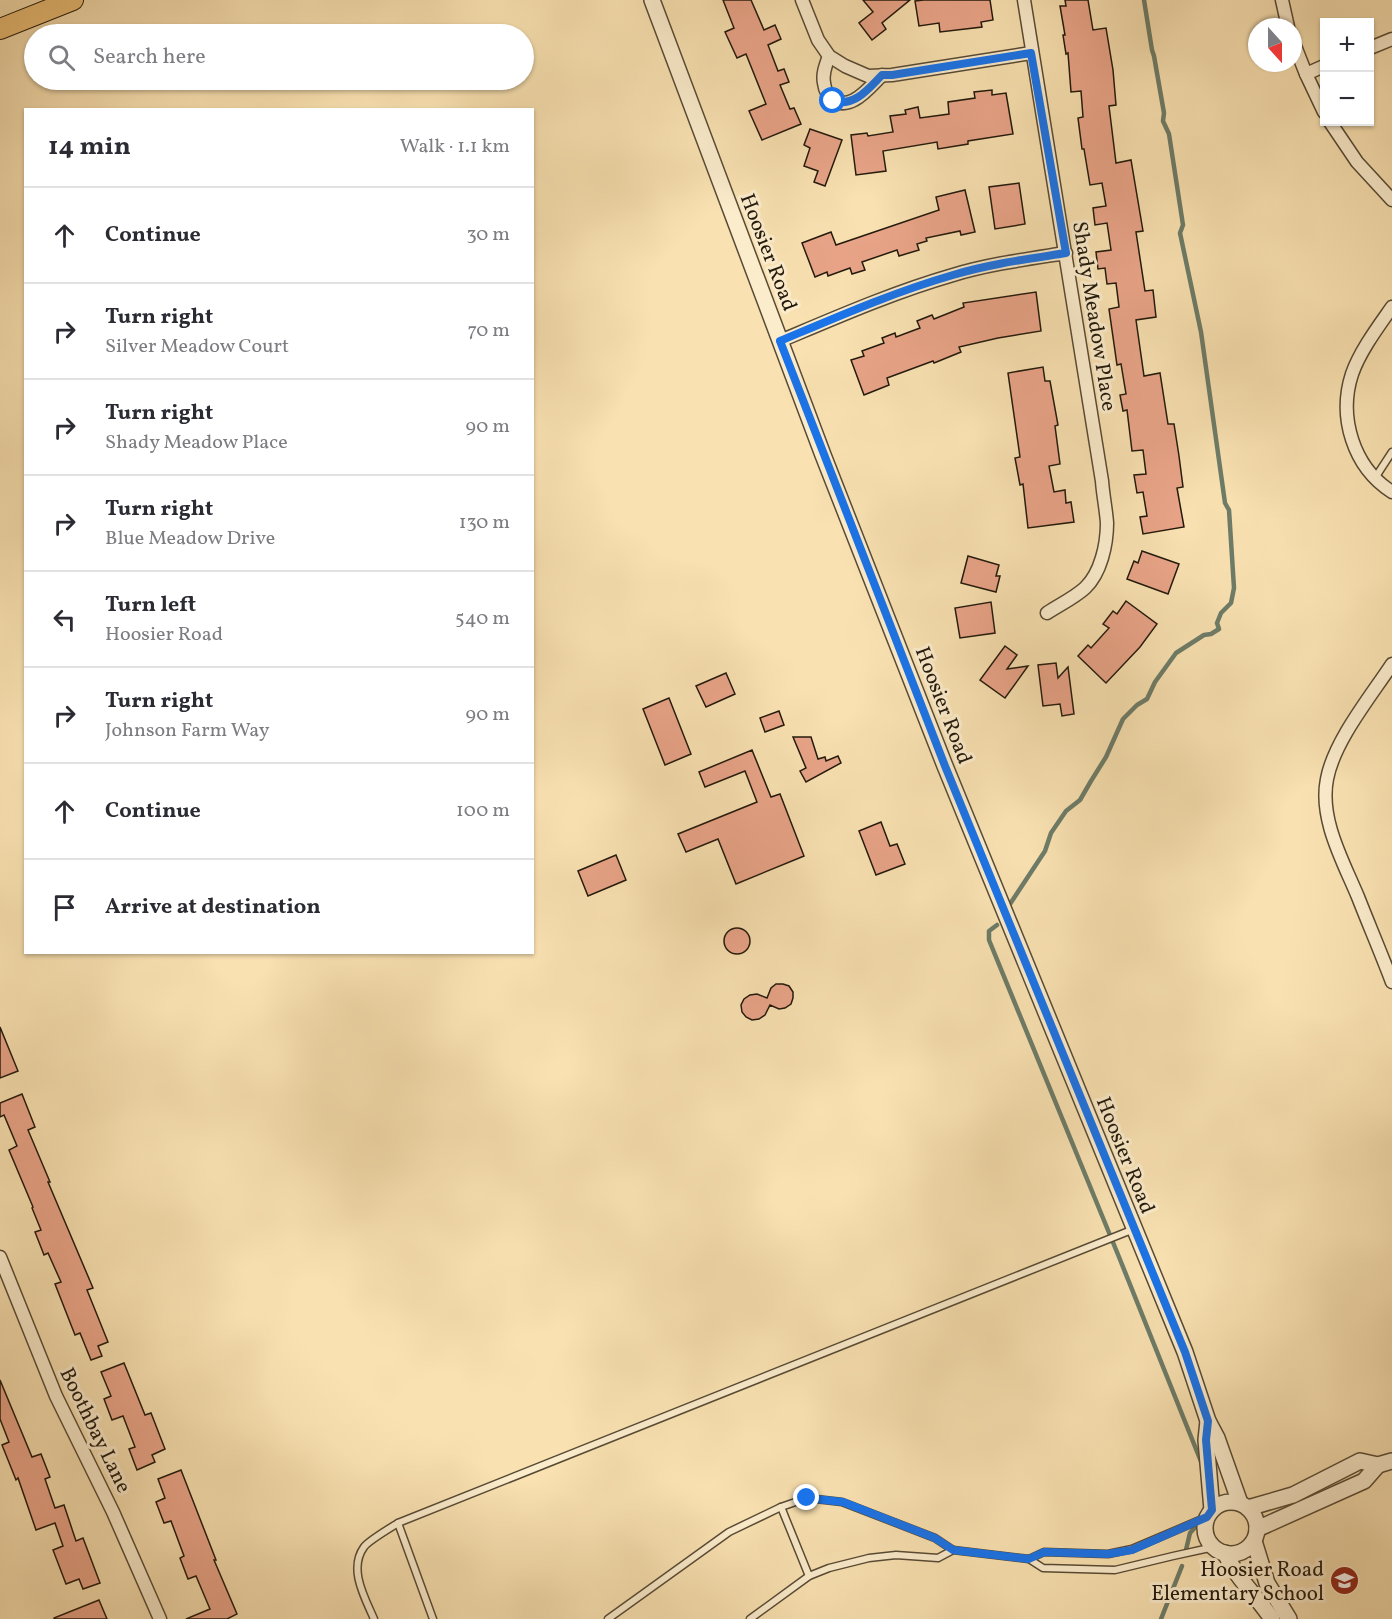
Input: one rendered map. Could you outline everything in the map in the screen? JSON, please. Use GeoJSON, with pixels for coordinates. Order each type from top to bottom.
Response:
{"type":"FeatureCollection","features":[{"type":"Feature","properties":{"kind":"main road"},"geometry":{"type":"LineString","coordinates":[[0,29],[73,0]]}},
{"type":"Feature","properties":{"kind":"street","name":"Hoosier Road"},"geometry":{"type":"LineString","coordinates":[[652,0],[780,341],[949,776],[1185,1352],[1208,1421],[1244,1506]]}},
{"type":"Feature","properties":{"kind":"street"},"geometry":{"type":"LineString","coordinates":[[802,0],[818,40],[829,56],[868,76],[892,75],[1031,53]]}},
{"type":"Feature","properties":{"kind":"street","name":"Shady Meadow Place"},"geometry":{"type":"LineString","coordinates":[[1024,0],[1066,253],[1107,524],[1098,568],[1093,579],[1085,588],[1047,613]]}},
{"type":"Feature","properties":{"kind":"street"},"geometry":{"type":"LineString","coordinates":[[1282,0],[1286,18]]}},
{"type":"Feature","properties":{"kind":"street"},"geometry":{"type":"LineString","coordinates":[[1374,46],[1392,39]]}},
{"type":"Feature","properties":{"kind":"street"},"geometry":{"type":"LineString","coordinates":[[829,56],[824,68],[823,82],[827,94],[833,101],[842,104],[854,100],[882,75]]}},
{"type":"Feature","properties":{"kind":"street"},"geometry":{"type":"LineString","coordinates":[[1302,64],[1320,104]]}},
{"type":"Feature","properties":{"kind":"street"},"geometry":{"type":"LineString","coordinates":[[1306,74],[1320,68]]}},
{"type":"Feature","properties":{"kind":"street"},"geometry":{"type":"LineString","coordinates":[[1333,126],[1357,162],[1392,200]]}},
{"type":"Feature","properties":{"kind":"street"},"geometry":{"type":"LineString","coordinates":[[780,341],[903,291],[954,274],[1066,253]]}},
{"type":"Feature","properties":{"kind":"street"},"geometry":{"type":"LineString","coordinates":[[1392,307],[1359,358],[1347,395],[1350,434],[1356,450],[1375,478],[1392,492]]}},
{"type":"Feature","properties":{"kind":"street"},"geometry":{"type":"LineString","coordinates":[[1392,664],[1334,756],[1327,779],[1325,802],[1336,844],[1392,982]]}},
{"type":"Feature","properties":{"kind":"street","name":"Boothbay Lane"},"geometry":{"type":"LineString","coordinates":[[0,1257],[56,1396],[114,1512],[160,1619]]}},
{"type":"Feature","properties":{"kind":"street","name":"Hoosier Road"},"geometry":{"type":"LineString","coordinates":[[1208,1421],[1206,1440],[1210,1513]]}},
{"type":"Feature","properties":{"kind":"street"},"geometry":{"type":"LineString","coordinates":[[1272,1619],[1238,1577],[1220,1550],[1209,1541],[1205,1525],[1210,1513],[1220,1504],[1228,1502],[1244,1506],[1293,1495],[1360,1461],[1385,1463]]}},
{"type":"Feature","properties":{"kind":"street"},"geometry":{"type":"LineString","coordinates":[[1220,1550],[1237,1553],[1245,1550],[1255,1535],[1364,1481],[1385,1463]]}},
{"type":"Feature","properties":{"kind":"street"},"geometry":{"type":"LineString","coordinates":[[1244,1506],[1256,1520],[1255,1535],[1267,1583],[1289,1619]]}},
{"type":"Feature","properties":{"kind":"lane"},"geometry":{"type":"LineString","coordinates":[[1375,478],[1392,452]]}},
{"type":"Feature","properties":{"kind":"lane"},"geometry":{"type":"LineString","coordinates":[[374,1619],[359,1582],[357,1565],[364,1547],[398,1523],[1134,1229]]}},
{"type":"Feature","properties":{"kind":"lane"},"geometry":{"type":"LineString","coordinates":[[608,1619],[729,1532],[781,1507],[807,1498],[843,1502],[935,1538],[953,1550],[1029,1559],[1043,1568],[1115,1570],[1173,1556],[1220,1550]]}},
{"type":"Feature","properties":{"kind":"lane"},"geometry":{"type":"LineString","coordinates":[[781,1507],[809,1576]]}},
{"type":"Feature","properties":{"kind":"lane"},"geometry":{"type":"LineString","coordinates":[[1029,1559],[1044,1552],[1108,1554],[1132,1550],[1210,1513]]}},
{"type":"Feature","properties":{"kind":"lane"},"geometry":{"type":"LineString","coordinates":[[398,1523],[433,1619]]}},
{"type":"Feature","properties":{"kind":"lane"},"geometry":{"type":"LineString","coordinates":[[750,1619],[809,1576],[829,1568],[869,1558],[896,1555],[939,1558],[953,1550]]}},
{"type":"Feature","properties":{"kind":"building"},"geometry":{"type":"Polygon","coordinates":[[[723,0],[751,0],[764,30],[775,25],[781,39],[768,45],[778,71],[784,69],[789,82],[780,85],[790,109],[794,108],[801,124],[762,140],[749,111],[766,104],[746,54],[737,58],[725,32],[734,28],[723,0]]]}},
{"type":"Feature","properties":{"kind":"building"},"geometry":{"type":"Polygon","coordinates":[[[863,0],[910,0],[882,23],[886,29],[872,40],[859,23],[873,12],[863,0]]]}},
{"type":"Feature","properties":{"kind":"building"},"geometry":{"type":"Polygon","coordinates":[[[990,0],[993,20],[981,22],[982,27],[940,32],[939,23],[919,26],[915,1],[990,0]]]}},
{"type":"Feature","properties":{"kind":"building"},"geometry":{"type":"Polygon","coordinates":[[[1065,0],[1088,0],[1093,30],[1106,28],[1116,105],[1109,106],[1116,163],[1131,160],[1143,231],[1136,232],[1145,291],[1153,290],[1156,317],[1136,320],[1144,376],[1160,373],[1168,424],[1174,424],[1183,487],[1177,488],[1184,527],[1143,534],[1140,517],[1147,516],[1143,492],[1137,493],[1134,475],[1146,474],[1143,450],[1132,451],[1127,410],[1123,411],[1120,395],[1126,394],[1121,364],[1117,365],[1109,309],[1119,307],[1116,283],[1107,284],[1105,268],[1098,269],[1096,252],[1111,250],[1107,223],[1095,225],[1093,208],[1106,206],[1102,183],[1090,185],[1084,149],[1082,149],[1078,118],[1083,117],[1081,91],[1071,92],[1068,53],[1066,54],[1063,35],[1065,35],[1060,6],[1066,6],[1065,0]]]}},
{"type":"Feature","properties":{"kind":"building"},"geometry":{"type":"Polygon","coordinates":[[[992,90],[992,95],[1006,93],[1013,134],[968,141],[968,144],[938,149],[937,142],[883,151],[886,171],[856,175],[851,135],[867,133],[868,136],[893,132],[890,116],[906,114],[905,110],[918,107],[920,118],[949,114],[948,102],[975,98],[974,92],[992,90]]]}},
{"type":"Feature","properties":{"kind":"building"},"geometry":{"type":"Polygon","coordinates":[[[810,129],[842,140],[825,186],[814,182],[818,171],[804,166],[810,148],[804,145],[810,129]]]}},
{"type":"Feature","properties":{"kind":"building"},"geometry":{"type":"Polygon","coordinates":[[[1019,183],[1025,224],[995,229],[989,187],[1019,183]]]}},
{"type":"Feature","properties":{"kind":"building"},"geometry":{"type":"Polygon","coordinates":[[[965,190],[975,232],[961,235],[960,231],[926,238],[927,241],[917,244],[919,250],[899,256],[897,250],[862,262],[865,270],[852,274],[850,268],[828,276],[827,272],[815,277],[802,243],[831,232],[836,245],[939,210],[936,197],[965,190]]]}},
{"type":"Feature","properties":{"kind":"building"},"geometry":{"type":"Polygon","coordinates":[[[1036,292],[1041,331],[959,347],[961,352],[887,378],[889,385],[864,395],[851,360],[864,356],[862,351],[884,343],[882,338],[895,333],[896,337],[920,328],[917,321],[932,315],[934,319],[964,307],[963,303],[1036,292]]]}},
{"type":"Feature","properties":{"kind":"building"},"geometry":{"type":"Polygon","coordinates":[[[1043,367],[1045,381],[1050,381],[1058,425],[1055,426],[1060,464],[1049,466],[1054,492],[1065,490],[1066,503],[1071,502],[1074,522],[1028,528],[1023,484],[1020,485],[1015,458],[1020,457],[1008,373],[1043,367]]]}},
{"type":"Feature","properties":{"kind":"building"},"geometry":{"type":"Polygon","coordinates":[[[1142,551],[1179,564],[1168,594],[1127,579],[1134,561],[1138,563],[1142,551]]]}},
{"type":"Feature","properties":{"kind":"building"},"geometry":{"type":"Polygon","coordinates":[[[968,556],[999,565],[996,576],[1000,576],[996,592],[961,583],[968,556]]]}},
{"type":"Feature","properties":{"kind":"building"},"geometry":{"type":"Polygon","coordinates":[[[1126,601],[1157,624],[1140,647],[1106,683],[1078,656],[1088,645],[1091,648],[1109,628],[1103,624],[1113,611],[1117,614],[1126,601]]]}},
{"type":"Feature","properties":{"kind":"building"},"geometry":{"type":"Polygon","coordinates":[[[991,602],[995,633],[960,638],[955,608],[991,602]]]}},
{"type":"Feature","properties":{"kind":"building"},"geometry":{"type":"Polygon","coordinates":[[[1005,646],[1017,655],[1007,669],[1028,666],[1005,698],[980,680],[1005,646]]]}},
{"type":"Feature","properties":{"kind":"building"},"geometry":{"type":"Polygon","coordinates":[[[1056,663],[1058,678],[1068,667],[1074,714],[1062,716],[1060,704],[1043,706],[1038,665],[1056,663]]]}},
{"type":"Feature","properties":{"kind":"building"},"geometry":{"type":"Polygon","coordinates":[[[726,673],[735,694],[706,707],[696,686],[726,673]]]}},
{"type":"Feature","properties":{"kind":"building"},"geometry":{"type":"Polygon","coordinates":[[[669,698],[691,754],[665,765],[643,709],[669,698]]]}},
{"type":"Feature","properties":{"kind":"building"},"geometry":{"type":"Polygon","coordinates":[[[779,711],[784,725],[765,732],[760,718],[779,711]]]}},
{"type":"Feature","properties":{"kind":"building"},"geometry":{"type":"Polygon","coordinates":[[[793,737],[811,737],[818,759],[825,757],[826,761],[838,756],[841,763],[806,782],[800,771],[806,768],[793,737]]]}},
{"type":"Feature","properties":{"kind":"building"},"geometry":{"type":"Polygon","coordinates":[[[752,750],[771,797],[780,794],[804,856],[736,884],[718,839],[686,852],[678,834],[757,802],[745,771],[705,787],[699,772],[752,750]]]}},
{"type":"Feature","properties":{"kind":"building"},"geometry":{"type":"Polygon","coordinates":[[[881,822],[890,846],[897,844],[905,864],[876,875],[859,831],[881,822]]]}},
{"type":"Feature","properties":{"kind":"building"},"geometry":{"type":"Polygon","coordinates":[[[616,855],[626,880],[588,896],[578,871],[616,855]]]}},
{"type":"Feature","properties":{"kind":"building"},"geometry":{"type":"Polygon","coordinates":[[[737,928],[746,932],[750,941],[746,950],[737,954],[728,950],[724,941],[728,932],[737,928]]]}},
{"type":"Feature","properties":{"kind":"building"},"geometry":{"type":"Polygon","coordinates":[[[776,984],[789,986],[793,992],[791,1004],[779,1009],[770,1005],[765,1015],[759,1019],[752,1020],[746,1017],[741,1005],[744,999],[757,994],[767,998],[771,988],[776,984]]]}},
{"type":"Feature","properties":{"kind":"building"},"geometry":{"type":"Polygon","coordinates":[[[0,1027],[18,1071],[0,1078],[0,1027]]]}},
{"type":"Feature","properties":{"kind":"building"},"geometry":{"type":"Polygon","coordinates":[[[22,1094],[35,1127],[28,1130],[93,1288],[87,1290],[108,1342],[98,1346],[102,1356],[91,1360],[80,1333],[75,1335],[55,1284],[61,1282],[48,1253],[44,1255],[35,1232],[41,1230],[9,1150],[17,1146],[4,1115],[0,1117],[0,1103],[22,1094]]]}},
{"type":"Feature","properties":{"kind":"building"},"geometry":{"type":"Polygon","coordinates":[[[124,1363],[145,1415],[151,1413],[165,1449],[152,1455],[155,1462],[137,1470],[129,1449],[135,1447],[123,1416],[112,1420],[104,1399],[111,1396],[101,1372],[124,1363]]]}},
{"type":"Feature","properties":{"kind":"building"},"geometry":{"type":"Polygon","coordinates":[[[0,1380],[32,1457],[41,1454],[50,1477],[45,1479],[55,1508],[64,1505],[76,1541],[83,1538],[100,1583],[83,1589],[79,1579],[66,1584],[53,1550],[63,1546],[55,1523],[36,1530],[18,1478],[16,1480],[2,1445],[9,1442],[0,1419],[0,1380]]]}},
{"type":"Feature","properties":{"kind":"building"},"geometry":{"type":"Polygon","coordinates":[[[181,1470],[216,1560],[214,1560],[237,1614],[227,1619],[186,1619],[210,1609],[196,1576],[188,1579],[180,1558],[184,1556],[171,1521],[164,1523],[156,1502],[165,1498],[158,1479],[181,1470]]]}},
{"type":"Feature","properties":{"kind":"building"},"geometry":{"type":"Polygon","coordinates":[[[99,1600],[107,1619],[54,1619],[54,1618],[99,1600]]]}},
{"type":"Feature","properties":{"kind":"waterway"},"geometry":{"type":"LineString","coordinates":[[1010,904],[1045,851],[1051,833],[1066,811],[1080,800],[1106,757],[1123,719],[1147,699],[1155,682],[1176,653],[1204,635],[1219,629],[1217,623],[1221,613],[1231,603],[1234,588],[1229,510],[1225,503],[1201,332],[1180,233],[1183,225],[1169,134],[1163,121],[1164,113],[1144,0]]}},
{"type":"Feature","properties":{"kind":"waterway"},"geometry":{"type":"LineString","coordinates":[[997,925],[989,931],[989,940],[1202,1464]]}},
{"type":"Feature","properties":{"kind":"waterway"},"geometry":{"type":"LineString","coordinates":[[1185,1554],[1190,1533],[1199,1523],[1206,1508]]}},
{"type":"Feature","properties":{"kind":"waterway"},"geometry":{"type":"LineString","coordinates":[[1161,1619],[1182,1566]]}},
{"type":"Feature","properties":{"kind":"place","name":"Hoosier Road Elementary School"},"geometry":{"type":"Point","coordinates":[1345,1581]}},
{"type":"Feature","properties":{"kind":"route"},"geometry":{"type":"LineString","coordinates":[[807,1498],[843,1502],[935,1538],[953,1550],[1029,1559],[1044,1552],[1108,1554],[1132,1550],[1207,1517],[1212,1510],[1206,1440],[1208,1421],[1185,1352],[945,766],[780,341],[903,291],[954,274],[1066,253],[1031,53],[882,75],[854,100],[842,104],[833,101]]}}]}
